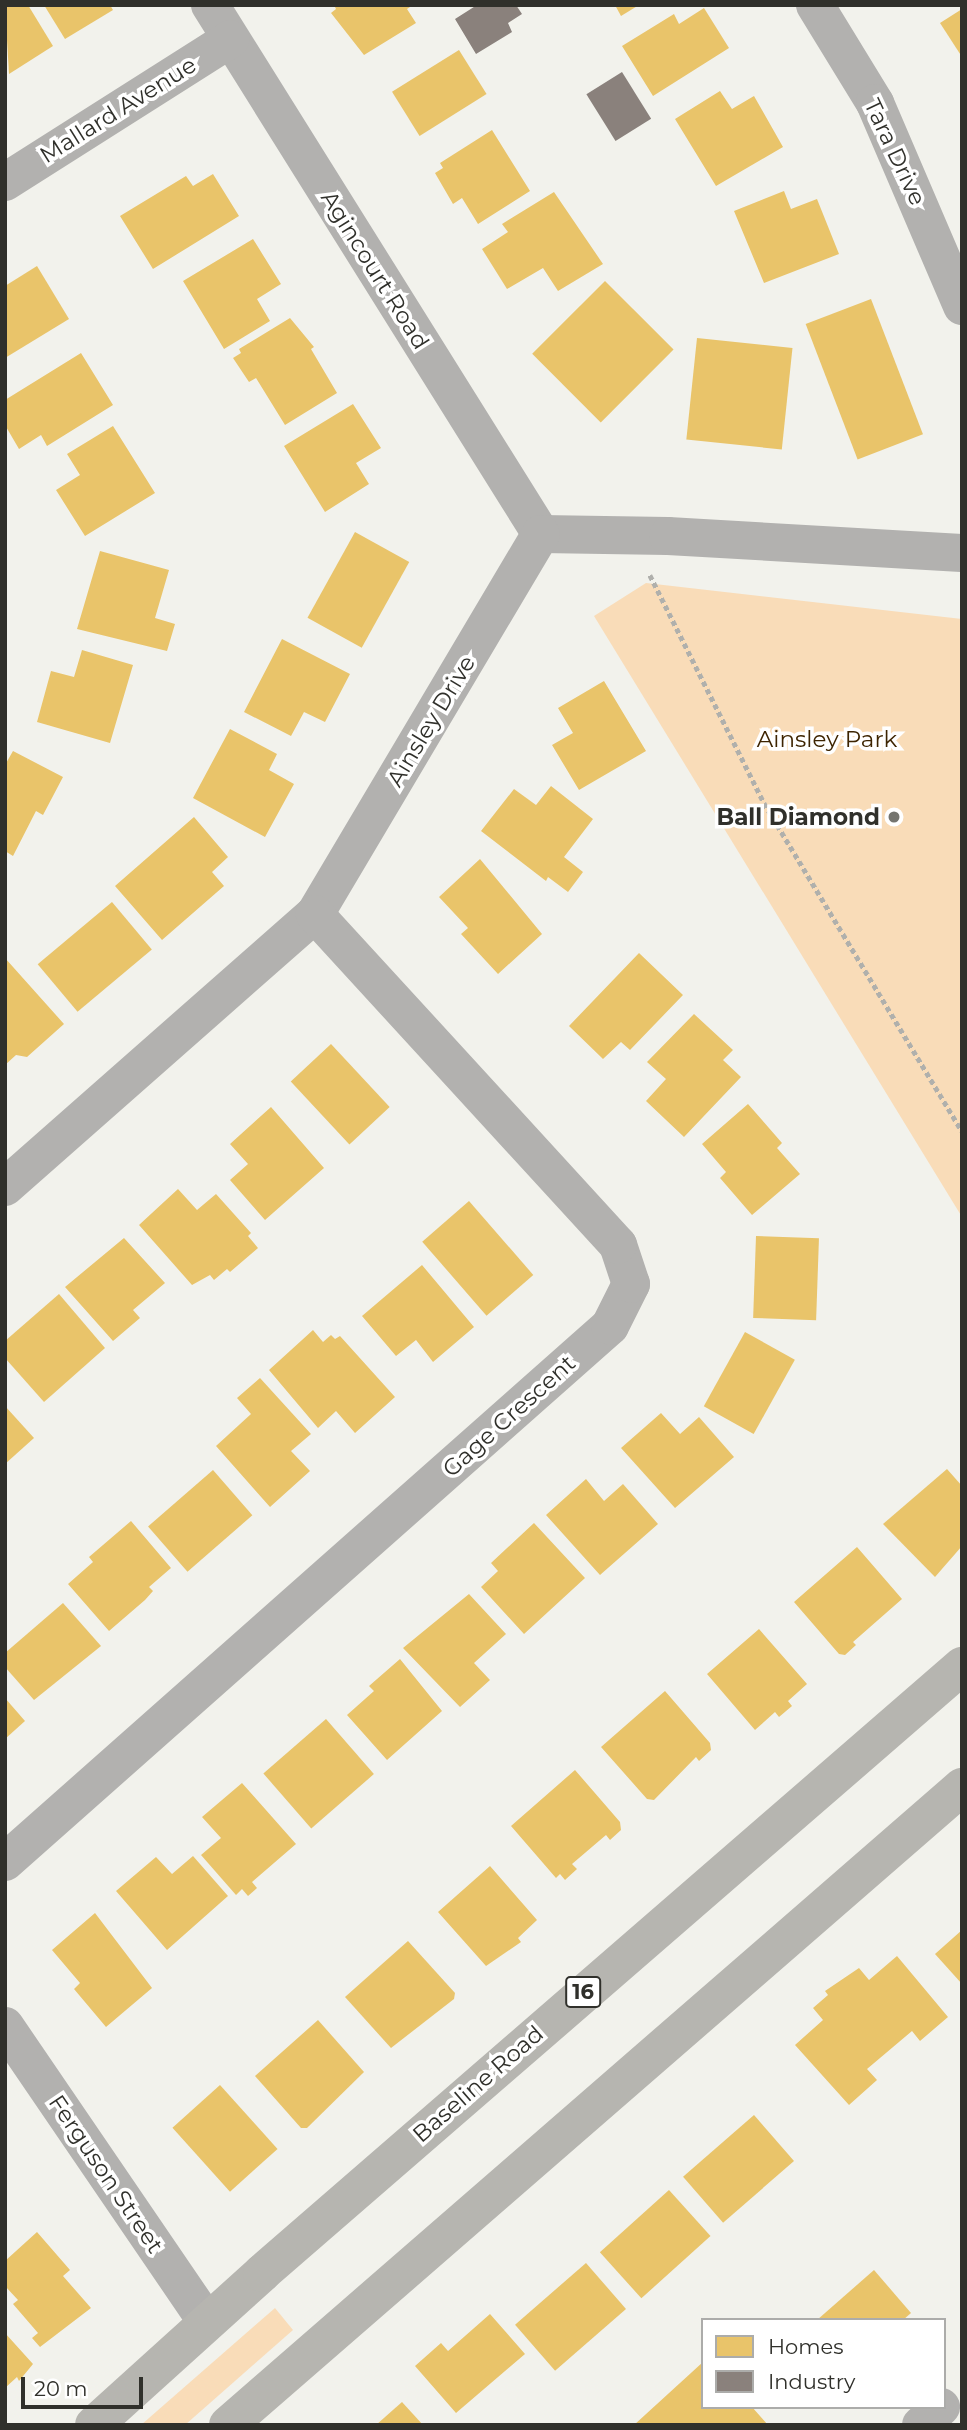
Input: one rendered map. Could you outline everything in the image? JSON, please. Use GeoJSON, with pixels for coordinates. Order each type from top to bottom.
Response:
{"type":"FeatureCollection","features":[{"type":"Feature","properties":{"kind":"main road","name":"Baseline Road"},"geometry":{"type":"LineString","coordinates":[[94,2425],[207,2322],[962,1666]]}},
{"type":"Feature","properties":{"kind":"main road"},"geometry":{"type":"LineString","coordinates":[[228,2425],[962,1787]]}},
{"type":"Feature","properties":{"kind":"street","name":"Agincourt Road"},"geometry":{"type":"LineString","coordinates":[[210,5],[541,534]]}},
{"type":"Feature","properties":{"kind":"street","name":"Tara Drive"},"geometry":{"type":"LineString","coordinates":[[815,5],[874,103],[962,306]]}},
{"type":"Feature","properties":{"kind":"street","name":"Mallard Avenue"},"geometry":{"type":"LineString","coordinates":[[5,182],[230,39]]}},
{"type":"Feature","properties":{"kind":"street"},"geometry":{"type":"LineString","coordinates":[[541,534],[668,536],[962,553]]}},
{"type":"Feature","properties":{"kind":"street","name":"Ainsley Drive"},"geometry":{"type":"LineString","coordinates":[[5,1187],[315,914],[541,534]]}},
{"type":"Feature","properties":{"kind":"street","name":"Gage Crescent"},"geometry":{"type":"LineString","coordinates":[[5,1862],[610,1326],[631,1284],[618,1245],[315,914]]}},
{"type":"Feature","properties":{"kind":"street","name":"Ferguson Street"},"geometry":{"type":"LineString","coordinates":[[5,2026],[207,2322]]}},
{"type":"Feature","properties":{"kind":"street"},"geometry":{"type":"LineString","coordinates":[[946,2403],[962,2390]]}},
{"type":"Feature","properties":{"kind":"street"},"geometry":{"type":"LineString","coordinates":[[921,2425],[940,2409]]}},
{"type":"Feature","properties":{"kind":"path"},"geometry":{"type":"LineString","coordinates":[[648,572],[764,803],[962,1132]]}},
{"type":"Feature","properties":{"kind":"green space","name":"Ainsley Park"},"geometry":{"type":"Polygon","coordinates":[[[646,583],[962,619],[962,1217],[594,616],[646,583]]]}},
{"type":"Feature","properties":{"kind":"green space"},"geometry":{"type":"Polygon","coordinates":[[[275,2308],[293,2330],[185,2425],[141,2425],[275,2308]]]}},
{"type":"Feature","properties":{"kind":"building: Homes"},"geometry":{"type":"Polygon","coordinates":[[[5,5],[28,5],[53,46],[9,74],[5,5]]]}},
{"type":"Feature","properties":{"kind":"building: Homes"},"geometry":{"type":"Polygon","coordinates":[[[44,5],[110,5],[113,10],[65,39],[44,5]]]}},
{"type":"Feature","properties":{"kind":"building: Homes"},"geometry":{"type":"Polygon","coordinates":[[[334,5],[413,5],[407,9],[416,23],[364,55],[331,13],[336,9],[334,5]]]}},
{"type":"Feature","properties":{"kind":"building: Homes"},"geometry":{"type":"Polygon","coordinates":[[[615,5],[639,5],[621,16],[615,5]]]}},
{"type":"Feature","properties":{"kind":"building: Homes"},"geometry":{"type":"Polygon","coordinates":[[[704,8],[729,48],[653,96],[622,46],[674,14],[679,24],[704,8]]]}},
{"type":"Feature","properties":{"kind":"building: Homes"},"geometry":{"type":"Polygon","coordinates":[[[962,9],[962,57],[940,23],[962,9]]]}},
{"type":"Feature","properties":{"kind":"building: Homes"},"geometry":{"type":"Polygon","coordinates":[[[459,50],[487,94],[420,136],[392,92],[459,50]]]}},
{"type":"Feature","properties":{"kind":"building: Homes"},"geometry":{"type":"Polygon","coordinates":[[[720,91],[732,109],[754,96],[783,147],[716,186],[675,119],[720,91]]]}},
{"type":"Feature","properties":{"kind":"building: Homes"},"geometry":{"type":"Polygon","coordinates":[[[492,130],[530,191],[478,224],[462,198],[453,204],[435,173],[443,168],[440,163],[492,130]]]}},
{"type":"Feature","properties":{"kind":"building: Homes"},"geometry":{"type":"Polygon","coordinates":[[[213,174],[239,216],[153,269],[120,216],[186,176],[193,186],[213,174]]]}},
{"type":"Feature","properties":{"kind":"building: Homes"},"geometry":{"type":"Polygon","coordinates":[[[784,191],[791,209],[817,199],[839,254],[764,283],[734,211],[784,191]]]}},
{"type":"Feature","properties":{"kind":"building: Homes"},"geometry":{"type":"Polygon","coordinates":[[[554,192],[603,264],[558,291],[543,268],[507,289],[482,249],[508,232],[502,224],[554,192]]]}},
{"type":"Feature","properties":{"kind":"building: Homes"},"geometry":{"type":"Polygon","coordinates":[[[253,239],[281,284],[257,299],[270,321],[224,349],[183,281],[253,239]]]}},
{"type":"Feature","properties":{"kind":"building: Homes"},"geometry":{"type":"Polygon","coordinates":[[[37,266],[69,319],[5,358],[5,286],[37,266]]]}},
{"type":"Feature","properties":{"kind":"building: Homes"},"geometry":{"type":"Polygon","coordinates":[[[605,281],[674,350],[601,422],[532,354],[605,281]]]}},
{"type":"Feature","properties":{"kind":"building: Homes"},"geometry":{"type":"Polygon","coordinates":[[[871,299],[923,434],[858,459],[806,324],[871,299]]]}},
{"type":"Feature","properties":{"kind":"building: Homes"},"geometry":{"type":"Polygon","coordinates":[[[290,318],[314,347],[311,349],[337,393],[285,425],[256,378],[249,382],[233,358],[241,353],[239,349],[290,318]]]}},
{"type":"Feature","properties":{"kind":"building: Homes"},"geometry":{"type":"Polygon","coordinates":[[[697,338],[792,348],[782,449],[686,439],[697,338]]]}},
{"type":"Feature","properties":{"kind":"building: Homes"},"geometry":{"type":"Polygon","coordinates":[[[81,353],[113,405],[47,446],[41,435],[19,449],[5,425],[5,400],[81,353]]]}},
{"type":"Feature","properties":{"kind":"building: Homes"},"geometry":{"type":"Polygon","coordinates":[[[353,404],[381,448],[356,463],[369,484],[325,512],[284,446],[353,404]]]}},
{"type":"Feature","properties":{"kind":"building: Homes"},"geometry":{"type":"Polygon","coordinates":[[[113,426],[155,493],[85,536],[56,490],[80,475],[67,454],[113,426]]]}},
{"type":"Feature","properties":{"kind":"building: Homes"},"geometry":{"type":"Polygon","coordinates":[[[355,532],[409,562],[362,648],[307,618],[355,532]]]}},
{"type":"Feature","properties":{"kind":"building: Homes"},"geometry":{"type":"Polygon","coordinates":[[[100,551],[169,570],[155,618],[175,624],[167,651],[77,629],[100,551]]]}},
{"type":"Feature","properties":{"kind":"building: Homes"},"geometry":{"type":"Polygon","coordinates":[[[282,639],[350,674],[325,722],[304,712],[291,736],[244,712],[282,639]]]}},
{"type":"Feature","properties":{"kind":"building: Homes"},"geometry":{"type":"Polygon","coordinates":[[[82,650],[133,665],[110,743],[37,722],[51,671],[74,677],[82,650]]]}},
{"type":"Feature","properties":{"kind":"building: Homes"},"geometry":{"type":"Polygon","coordinates":[[[604,681],[646,751],[579,790],[552,745],[573,733],[558,708],[604,681]]]}},
{"type":"Feature","properties":{"kind":"building: Homes"},"geometry":{"type":"Polygon","coordinates":[[[230,729],[277,754],[269,770],[294,784],[265,837],[193,798],[230,729]]]}},
{"type":"Feature","properties":{"kind":"building: Homes"},"geometry":{"type":"Polygon","coordinates":[[[13,751],[63,777],[43,815],[36,811],[13,856],[5,851],[5,765],[13,751]]]}},
{"type":"Feature","properties":{"kind":"building: Homes"},"geometry":{"type":"Polygon","coordinates":[[[551,786],[593,819],[564,857],[583,872],[568,892],[548,877],[546,881],[481,831],[514,789],[536,805],[551,786]]]}},
{"type":"Feature","properties":{"kind":"building: Homes"},"geometry":{"type":"Polygon","coordinates":[[[194,817],[228,857],[212,872],[224,886],[162,940],[115,886],[194,817]]]}},
{"type":"Feature","properties":{"kind":"building: Homes"},"geometry":{"type":"Polygon","coordinates":[[[480,859],[542,934],[498,974],[461,934],[468,928],[439,897],[480,859]]]}},
{"type":"Feature","properties":{"kind":"building: Homes"},"geometry":{"type":"Polygon","coordinates":[[[112,902],[152,949],[78,1012],[38,964],[112,902]]]}},
{"type":"Feature","properties":{"kind":"building: Homes"},"geometry":{"type":"Polygon","coordinates":[[[639,953],[683,995],[630,1050],[621,1042],[603,1059],[569,1026],[639,953]]]}},
{"type":"Feature","properties":{"kind":"building: Homes"},"geometry":{"type":"Polygon","coordinates":[[[5,958],[64,1024],[27,1057],[16,1055],[5,1065],[5,958]]]}},
{"type":"Feature","properties":{"kind":"building: Homes"},"geometry":{"type":"Polygon","coordinates":[[[694,1014],[733,1050],[723,1060],[741,1077],[684,1137],[646,1101],[666,1079],[647,1062],[694,1014]]]}},
{"type":"Feature","properties":{"kind":"building: Homes"},"geometry":{"type":"Polygon","coordinates":[[[331,1044],[390,1107],[349,1144],[291,1082],[331,1044]]]}},
{"type":"Feature","properties":{"kind":"building: Homes"},"geometry":{"type":"Polygon","coordinates":[[[748,1104],[782,1143],[777,1148],[800,1174],[752,1215],[720,1178],[726,1172],[702,1144],[748,1104]]]}},
{"type":"Feature","properties":{"kind":"building: Homes"},"geometry":{"type":"Polygon","coordinates":[[[271,1107],[324,1168],[265,1220],[230,1180],[248,1164],[230,1144],[271,1107]]]}},
{"type":"Feature","properties":{"kind":"building: Homes"},"geometry":{"type":"Polygon","coordinates":[[[178,1189],[197,1210],[216,1194],[251,1233],[248,1236],[258,1248],[230,1272],[227,1269],[214,1280],[210,1275],[192,1285],[139,1225],[178,1189]]]}},
{"type":"Feature","properties":{"kind":"building: Homes"},"geometry":{"type":"Polygon","coordinates":[[[469,1201],[533,1275],[487,1316],[422,1242],[469,1201]]]}},
{"type":"Feature","properties":{"kind":"building: Homes"},"geometry":{"type":"Polygon","coordinates":[[[756,1236],[819,1238],[816,1320],[753,1318],[756,1236]]]}},
{"type":"Feature","properties":{"kind":"building: Homes"},"geometry":{"type":"Polygon","coordinates":[[[124,1238],[165,1283],[133,1310],[140,1318],[113,1341],[65,1287],[124,1238]]]}},
{"type":"Feature","properties":{"kind":"building: Homes"},"geometry":{"type":"Polygon","coordinates":[[[422,1265],[474,1327],[433,1362],[416,1340],[396,1356],[362,1316],[422,1265]]]}},
{"type":"Feature","properties":{"kind":"building: Homes"},"geometry":{"type":"Polygon","coordinates":[[[59,1294],[105,1348],[44,1402],[5,1358],[5,1341],[59,1294]]]}},
{"type":"Feature","properties":{"kind":"building: Homes"},"geometry":{"type":"Polygon","coordinates":[[[313,1330],[323,1342],[331,1335],[335,1339],[340,1336],[395,1397],[355,1433],[336,1411],[318,1428],[269,1370],[313,1330]]]}},
{"type":"Feature","properties":{"kind":"building: Homes"},"geometry":{"type":"Polygon","coordinates":[[[745,1332],[795,1360],[754,1434],[704,1406],[745,1332]]]}},
{"type":"Feature","properties":{"kind":"building: Homes"},"geometry":{"type":"Polygon","coordinates":[[[260,1378],[311,1434],[291,1451],[310,1471],[270,1507],[216,1446],[251,1414],[237,1398],[260,1378]]]}},
{"type":"Feature","properties":{"kind":"building: Homes"},"geometry":{"type":"Polygon","coordinates":[[[5,1406],[34,1438],[5,1464],[5,1406]]]}},
{"type":"Feature","properties":{"kind":"building: Homes"},"geometry":{"type":"Polygon","coordinates":[[[661,1413],[680,1434],[699,1417],[734,1457],[675,1508],[621,1448],[661,1413]]]}},
{"type":"Feature","properties":{"kind":"building: Homes"},"geometry":{"type":"Polygon","coordinates":[[[947,1469],[962,1486],[962,1546],[935,1577],[883,1524],[947,1469]]]}},
{"type":"Feature","properties":{"kind":"building: Homes"},"geometry":{"type":"Polygon","coordinates":[[[213,1470],[252,1515],[187,1572],[148,1526],[213,1470]]]}},
{"type":"Feature","properties":{"kind":"building: Homes"},"geometry":{"type":"Polygon","coordinates":[[[586,1479],[604,1501],[623,1484],[658,1524],[600,1575],[546,1515],[586,1479]]]}},
{"type":"Feature","properties":{"kind":"building: Homes"},"geometry":{"type":"Polygon","coordinates":[[[131,1521],[171,1568],[149,1587],[153,1591],[145,1600],[109,1631],[68,1584],[93,1562],[89,1557],[131,1521]]]}},
{"type":"Feature","properties":{"kind":"building: Homes"},"geometry":{"type":"Polygon","coordinates":[[[534,1523],[585,1578],[524,1634],[481,1587],[498,1571],[491,1563],[534,1523]]]}},
{"type":"Feature","properties":{"kind":"building: Homes"},"geometry":{"type":"Polygon","coordinates":[[[857,1547],[902,1599],[853,1642],[856,1645],[845,1655],[839,1654],[794,1602],[857,1547]]]}},
{"type":"Feature","properties":{"kind":"building: Homes"},"geometry":{"type":"Polygon","coordinates":[[[469,1594],[506,1634],[474,1663],[490,1680],[460,1707],[403,1648],[469,1594]]]}},
{"type":"Feature","properties":{"kind":"building: Homes"},"geometry":{"type":"Polygon","coordinates":[[[63,1603],[101,1646],[34,1700],[5,1667],[5,1653],[63,1603]]]}},
{"type":"Feature","properties":{"kind":"building: Homes"},"geometry":{"type":"Polygon","coordinates":[[[759,1629],[807,1684],[788,1701],[792,1706],[779,1717],[775,1712],[755,1730],[707,1674],[759,1629]]]}},
{"type":"Feature","properties":{"kind":"building: Homes"},"geometry":{"type":"Polygon","coordinates":[[[400,1659],[442,1711],[387,1760],[347,1715],[374,1691],[369,1686],[400,1659]]]}},
{"type":"Feature","properties":{"kind":"building: Homes"},"geometry":{"type":"Polygon","coordinates":[[[665,1691],[710,1743],[711,1750],[699,1761],[696,1757],[654,1800],[647,1799],[601,1747],[665,1691]]]}},
{"type":"Feature","properties":{"kind":"building: Homes"},"geometry":{"type":"Polygon","coordinates":[[[5,1698],[25,1721],[5,1739],[5,1698]]]}},
{"type":"Feature","properties":{"kind":"building: Homes"},"geometry":{"type":"Polygon","coordinates":[[[326,1719],[374,1774],[311,1829],[263,1773],[326,1719]]]}},
{"type":"Feature","properties":{"kind":"building: Homes"},"geometry":{"type":"Polygon","coordinates":[[[575,1770],[620,1822],[621,1830],[610,1840],[606,1835],[572,1864],[577,1869],[565,1880],[560,1874],[556,1878],[511,1826],[575,1770]]]}},
{"type":"Feature","properties":{"kind":"building: Homes"},"geometry":{"type":"Polygon","coordinates":[[[242,1783],[296,1844],[252,1882],[257,1888],[248,1896],[242,1889],[236,1895],[201,1855],[221,1838],[202,1817],[242,1783]]]}},
{"type":"Feature","properties":{"kind":"building: Homes"},"geometry":{"type":"Polygon","coordinates":[[[193,1856],[228,1896],[167,1950],[116,1891],[156,1857],[172,1874],[193,1856]]]}},
{"type":"Feature","properties":{"kind":"building: Homes"},"geometry":{"type":"Polygon","coordinates":[[[490,1866],[537,1920],[518,1938],[521,1942],[486,1966],[438,1912],[490,1866]]]}},
{"type":"Feature","properties":{"kind":"building: Homes"},"geometry":{"type":"Polygon","coordinates":[[[95,1913],[152,1988],[106,2027],[74,1989],[80,1983],[52,1950],[95,1913]]]}},
{"type":"Feature","properties":{"kind":"building: Homes"},"geometry":{"type":"Polygon","coordinates":[[[962,1930],[962,1984],[935,1954],[962,1930]]]}},
{"type":"Feature","properties":{"kind":"building: Homes"},"geometry":{"type":"Polygon","coordinates":[[[408,1941],[455,1993],[454,1999],[391,2048],[345,1997],[408,1941]]]}},
{"type":"Feature","properties":{"kind":"building: Homes"},"geometry":{"type":"Polygon","coordinates":[[[897,1956],[948,2017],[920,2041],[912,2031],[867,2069],[877,2080],[849,2105],[795,2045],[823,2020],[813,2008],[828,1995],[825,1991],[859,1968],[869,1980],[897,1956]]]}},
{"type":"Feature","properties":{"kind":"building: Homes"},"geometry":{"type":"Polygon","coordinates":[[[318,2020],[364,2072],[307,2128],[301,2128],[255,2076],[318,2020]]]}},
{"type":"Feature","properties":{"kind":"building: Homes"},"geometry":{"type":"Polygon","coordinates":[[[220,2085],[278,2149],[230,2192],[172,2128],[220,2085]]]}},
{"type":"Feature","properties":{"kind":"building: Homes"},"geometry":{"type":"Polygon","coordinates":[[[754,2115],[794,2161],[723,2223],[683,2177],[754,2115]]]}},
{"type":"Feature","properties":{"kind":"building: Homes"},"geometry":{"type":"Polygon","coordinates":[[[669,2190],[710,2236],[641,2298],[600,2252],[669,2190]]]}},
{"type":"Feature","properties":{"kind":"building: Homes"},"geometry":{"type":"Polygon","coordinates":[[[37,2232],[70,2270],[63,2276],[91,2308],[40,2347],[32,2338],[38,2333],[13,2304],[18,2300],[5,2286],[5,2261],[37,2232]]]}},
{"type":"Feature","properties":{"kind":"building: Homes"},"geometry":{"type":"Polygon","coordinates":[[[586,2263],[626,2309],[555,2371],[515,2325],[586,2263]]]}},
{"type":"Feature","properties":{"kind":"building: Homes"},"geometry":{"type":"Polygon","coordinates":[[[874,2270],[911,2313],[905,2318],[819,2318],[874,2270]]]}},
{"type":"Feature","properties":{"kind":"building: Homes"},"geometry":{"type":"Polygon","coordinates":[[[490,2314],[525,2354],[456,2413],[415,2366],[441,2343],[448,2351],[490,2314]]]}},
{"type":"Feature","properties":{"kind":"building: Homes"},"geometry":{"type":"Polygon","coordinates":[[[5,2333],[33,2364],[19,2381],[17,2377],[5,2388],[5,2333]]]}},
{"type":"Feature","properties":{"kind":"building: Homes"},"geometry":{"type":"Polygon","coordinates":[[[701,2364],[701,2409],[754,2409],[768,2425],[634,2425],[701,2364]]]}},
{"type":"Feature","properties":{"kind":"building: Homes"},"geometry":{"type":"Polygon","coordinates":[[[402,2402],[423,2425],[376,2425],[402,2402]]]}},
{"type":"Feature","properties":{"kind":"building: Industry"},"geometry":{"type":"Polygon","coordinates":[[[477,5],[516,5],[522,14],[508,23],[512,32],[476,54],[455,19],[477,5]]]}},
{"type":"Feature","properties":{"kind":"building: Industry"},"geometry":{"type":"Polygon","coordinates":[[[622,72],[651,119],[616,141],[586,94],[622,72]]]}},
{"type":"Feature","properties":{"kind":"place","name":"Ball Diamond"},"geometry":{"type":"Point","coordinates":[894,817]}}]}
